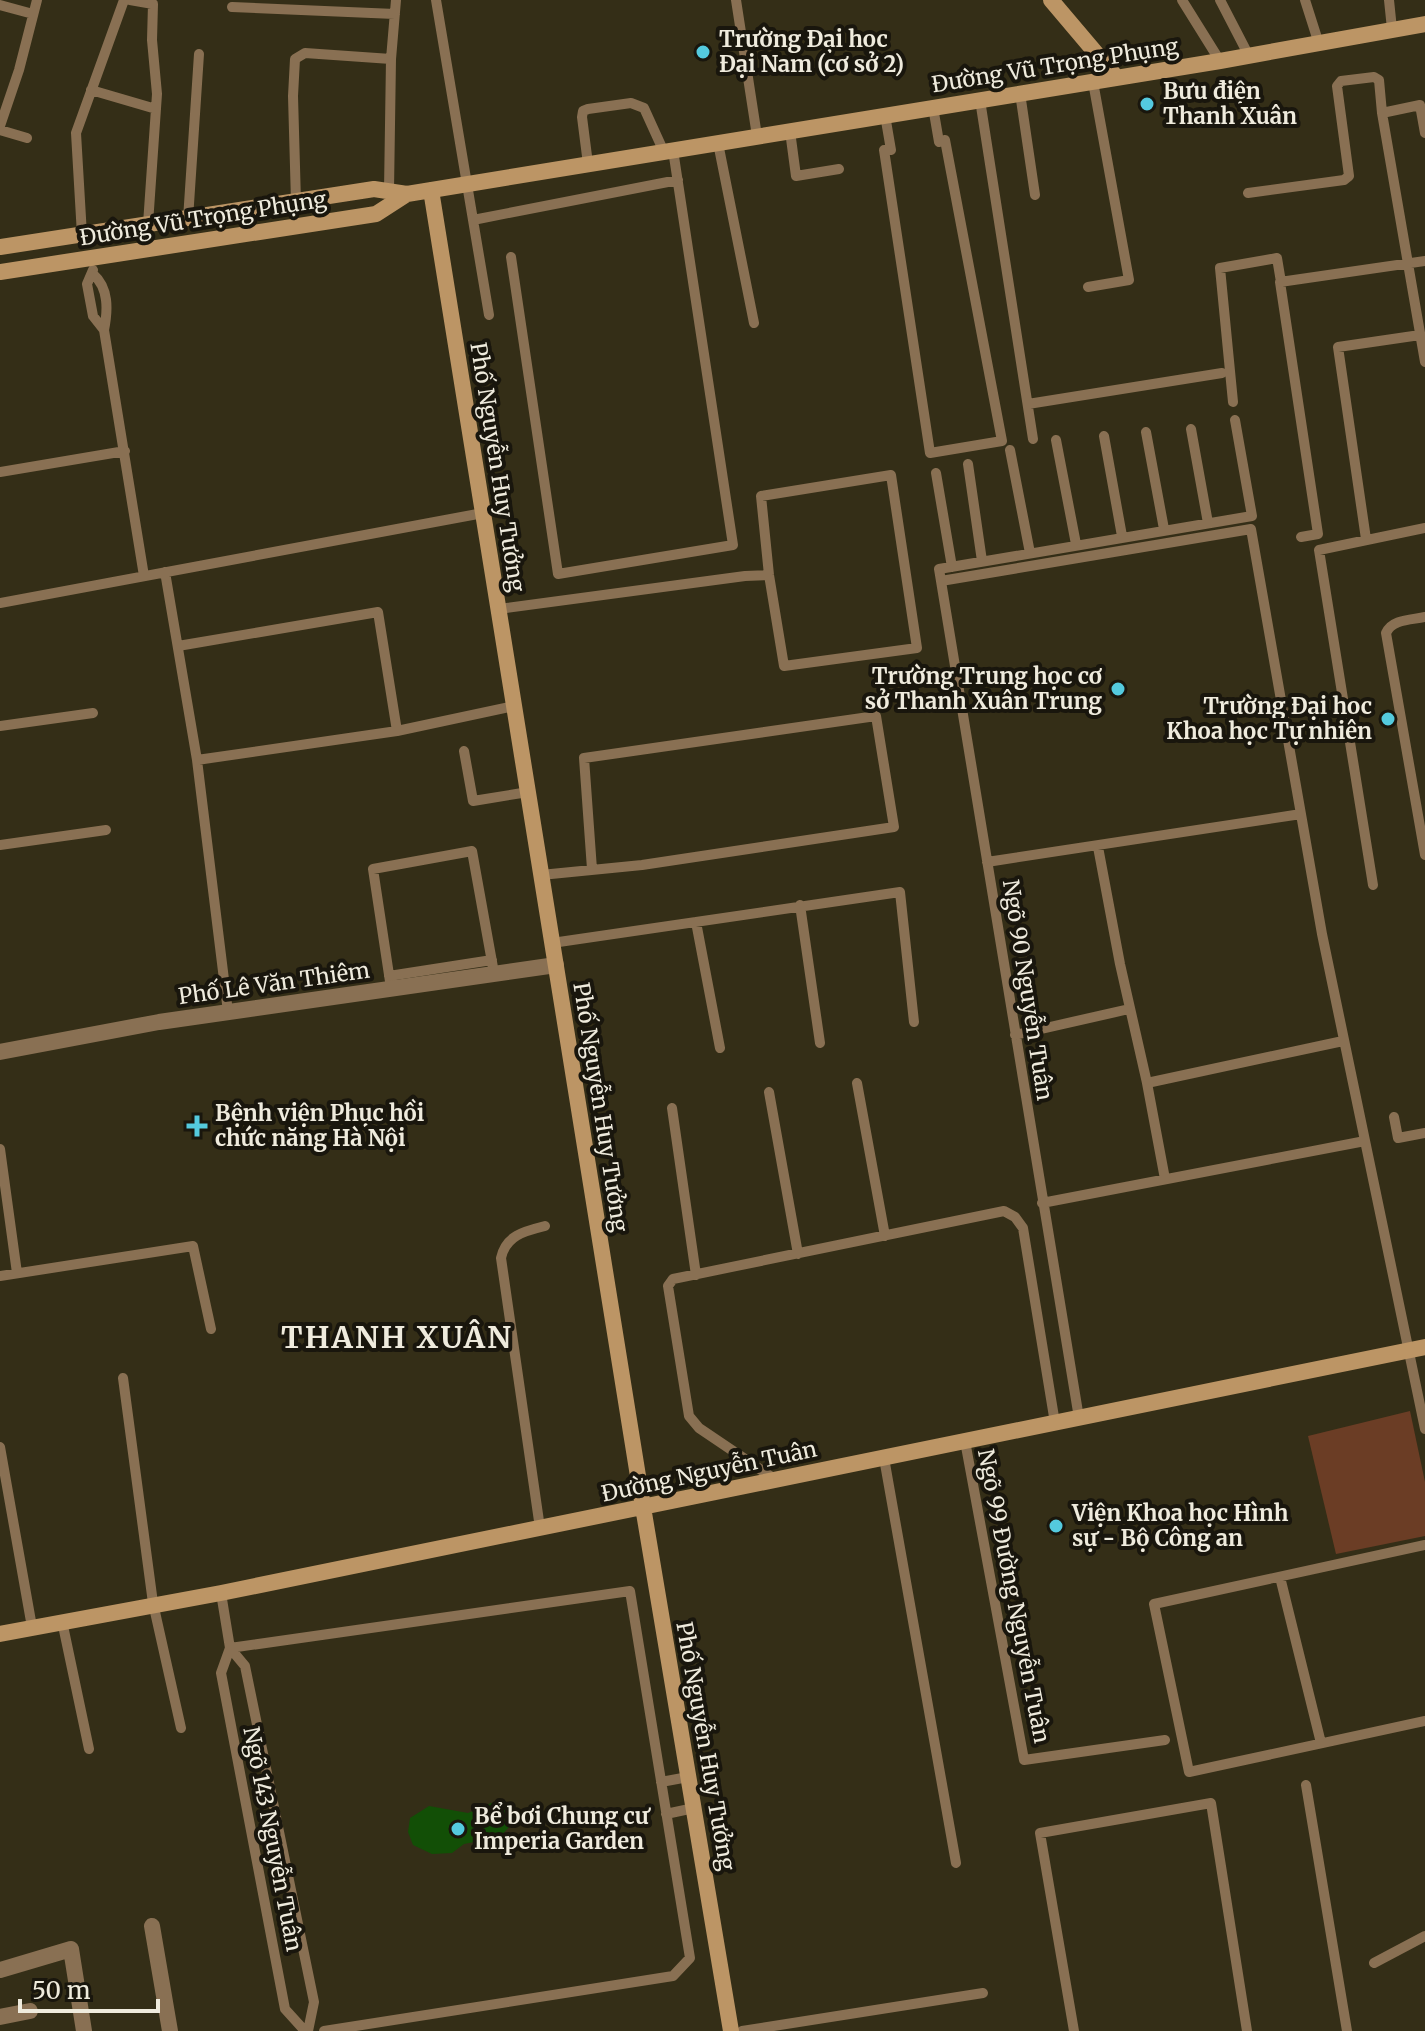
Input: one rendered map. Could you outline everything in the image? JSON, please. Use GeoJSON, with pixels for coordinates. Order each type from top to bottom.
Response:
{"type":"FeatureCollection","features":[{"type":"Feature","properties":{"kind":"street"},"geometry":{"type":"LineString","coordinates":[[1051,0],[1117,78]]}},
{"type":"Feature","properties":{"kind":"street","name":"Đường Vũ Trọng Phụng"},"geometry":{"type":"LineString","coordinates":[[0,247],[374,189],[407,194],[1220,61],[1425,24]]}},
{"type":"Feature","properties":{"kind":"street","name":"Phố Nguyễn Huy Tưởng"},"geometry":{"type":"LineString","coordinates":[[431,190],[643,1507],[731,2031]]}},
{"type":"Feature","properties":{"kind":"street","name":"Đường Vũ Trọng Phụng"},"geometry":{"type":"LineString","coordinates":[[0,272],[92,265],[376,214],[407,194]]}},
{"type":"Feature","properties":{"kind":"street","name":"Phố Lê Văn Thiêm"},"geometry":{"type":"LineString","coordinates":[[0,1052],[390,982],[493,967],[556,965]]}},
{"type":"Feature","properties":{"kind":"street","name":"Đường Nguyễn Tuân"},"geometry":{"type":"LineString","coordinates":[[0,1634],[153,1603],[221,1593],[1417,1348]]}},
{"type":"Feature","properties":{"kind":"street"},"geometry":{"type":"LineString","coordinates":[[152,1926],[170,2031]]}},
{"type":"Feature","properties":{"kind":"street"},"geometry":{"type":"LineString","coordinates":[[0,1970],[71,1949],[84,2031]]}},
{"type":"Feature","properties":{"kind":"street"},"geometry":{"type":"LineString","coordinates":[[2,2021],[30,2011]]}},
{"type":"Feature","properties":{"kind":"lane"},"geometry":{"type":"LineString","coordinates":[[27,138],[0,128],[37,0]]}},
{"type":"Feature","properties":{"kind":"lane"},"geometry":{"type":"LineString","coordinates":[[82,235],[76,133],[127,0],[153,4],[156,109],[148,224]]}},
{"type":"Feature","properties":{"kind":"lane"},"geometry":{"type":"LineString","coordinates":[[389,190],[391,59],[396,0]]}},
{"type":"Feature","properties":{"kind":"lane"},"geometry":{"type":"LineString","coordinates":[[436,0],[489,315]]}},
{"type":"Feature","properties":{"kind":"lane"},"geometry":{"type":"LineString","coordinates":[[736,0],[757,136]]}},
{"type":"Feature","properties":{"kind":"lane"},"geometry":{"type":"LineString","coordinates":[[1182,0],[1220,61]]}},
{"type":"Feature","properties":{"kind":"lane"},"geometry":{"type":"LineString","coordinates":[[1220,0],[1249,56]]}},
{"type":"Feature","properties":{"kind":"lane"},"geometry":{"type":"LineString","coordinates":[[1305,0],[1319,44]]}},
{"type":"Feature","properties":{"kind":"lane"},"geometry":{"type":"LineString","coordinates":[[1389,0],[1392,29]]}},
{"type":"Feature","properties":{"kind":"lane"},"geometry":{"type":"LineString","coordinates":[[232,7],[279,4],[395,14]]}},
{"type":"Feature","properties":{"kind":"lane"},"geometry":{"type":"LineString","coordinates":[[0,5],[33,14]]}},
{"type":"Feature","properties":{"kind":"lane"},"geometry":{"type":"LineString","coordinates":[[296,202],[295,59],[305,53],[391,59]]}},
{"type":"Feature","properties":{"kind":"lane"},"geometry":{"type":"LineString","coordinates":[[188,219],[199,54]]}},
{"type":"Feature","properties":{"kind":"lane"},"geometry":{"type":"LineString","coordinates":[[1248,193],[1344,180],[1349,176],[1337,86],[1341,81],[1374,77],[1379,80],[1425,362]]}},
{"type":"Feature","properties":{"kind":"lane"},"geometry":{"type":"LineString","coordinates":[[1088,287],[1129,280],[1093,82]]}},
{"type":"Feature","properties":{"kind":"lane"},"geometry":{"type":"LineString","coordinates":[[91,90],[156,109]]}},
{"type":"Feature","properties":{"kind":"lane"},"geometry":{"type":"LineString","coordinates":[[1020,93],[1035,195]]}},
{"type":"Feature","properties":{"kind":"lane"},"geometry":{"type":"LineString","coordinates":[[980,100],[1033,439]]}},
{"type":"Feature","properties":{"kind":"lane"},"geometry":{"type":"LineString","coordinates":[[511,257],[558,574],[733,545],[678,180],[668,151],[644,108],[631,103],[588,109],[583,111],[582,117],[588,164]]}},
{"type":"Feature","properties":{"kind":"lane"},"geometry":{"type":"LineString","coordinates":[[1382,113],[1420,105],[1425,133]]}},
{"type":"Feature","properties":{"kind":"lane"},"geometry":{"type":"LineString","coordinates":[[885,115],[891,150],[884,150],[930,453],[1002,441],[945,140],[939,142],[933,107]]}},
{"type":"Feature","properties":{"kind":"lane"},"geometry":{"type":"LineString","coordinates":[[790,131],[796,176],[839,169]]}},
{"type":"Feature","properties":{"kind":"lane"},"geometry":{"type":"LineString","coordinates":[[718,143],[754,323]]}},
{"type":"Feature","properties":{"kind":"lane"},"geometry":{"type":"LineString","coordinates":[[473,220],[678,180]]}},
{"type":"Feature","properties":{"kind":"lane"},"geometry":{"type":"LineString","coordinates":[[1233,402],[1220,268],[1277,258],[1318,534],[1301,537]]}},
{"type":"Feature","properties":{"kind":"lane"},"geometry":{"type":"LineString","coordinates":[[1281,282],[1425,261]]}},
{"type":"Feature","properties":{"kind":"lane"},"geometry":{"type":"LineString","coordinates":[[92,265],[106,298],[108,313],[104,330],[144,576]]}},
{"type":"Feature","properties":{"kind":"lane"},"geometry":{"type":"LineString","coordinates":[[1366,539],[1338,347],[1420,335]]}},
{"type":"Feature","properties":{"kind":"lane"},"geometry":{"type":"LineString","coordinates":[[1028,404],[1222,373]]}},
{"type":"Feature","properties":{"kind":"lane"},"geometry":{"type":"LineString","coordinates":[[940,575],[952,567],[982,561],[1252,516],[1235,420]]}},
{"type":"Feature","properties":{"kind":"lane"},"geometry":{"type":"LineString","coordinates":[[1191,429],[1208,523]]}},
{"type":"Feature","properties":{"kind":"lane"},"geometry":{"type":"LineString","coordinates":[[1146,432],[1164,529]]}},
{"type":"Feature","properties":{"kind":"lane"},"geometry":{"type":"LineString","coordinates":[[1104,436],[1122,536]]}},
{"type":"Feature","properties":{"kind":"lane"},"geometry":{"type":"LineString","coordinates":[[1056,440],[1076,544]]}},
{"type":"Feature","properties":{"kind":"lane"},"geometry":{"type":"LineString","coordinates":[[1010,450],[1030,553]]}},
{"type":"Feature","properties":{"kind":"lane"},"geometry":{"type":"LineString","coordinates":[[0,472],[125,451]]}},
{"type":"Feature","properties":{"kind":"lane"},"geometry":{"type":"LineString","coordinates":[[968,464],[982,561]]}},
{"type":"Feature","properties":{"kind":"lane"},"geometry":{"type":"LineString","coordinates":[[936,473],[952,567]]}},
{"type":"Feature","properties":{"kind":"lane"},"geometry":{"type":"LineString","coordinates":[[891,475],[917,648],[784,666],[769,575],[761,496],[891,475]]}},
{"type":"Feature","properties":{"kind":"lane"},"geometry":{"type":"LineString","coordinates":[[0,603],[483,513]]}},
{"type":"Feature","properties":{"kind":"lane"},"geometry":{"type":"LineString","coordinates":[[1373,885],[1319,550],[1425,528]]}},
{"type":"Feature","properties":{"kind":"lane"},"geometry":{"type":"LineString","coordinates":[[940,575],[1251,529],[1343,1041],[1417,1348],[1425,1429]]}},
{"type":"Feature","properties":{"kind":"lane"},"geometry":{"type":"LineString","coordinates":[[165,572],[197,760],[228,1012]]}},
{"type":"Feature","properties":{"kind":"lane"},"geometry":{"type":"LineString","coordinates":[[499,609],[769,575]]}},
{"type":"Feature","properties":{"kind":"lane","name":"Ngõ 90 Nguyễn Tuân"},"geometry":{"type":"LineString","coordinates":[[940,575],[1079,1418]]}},
{"type":"Feature","properties":{"kind":"lane"},"geometry":{"type":"LineString","coordinates":[[178,646],[378,612],[397,731]]}},
{"type":"Feature","properties":{"kind":"lane"},"geometry":{"type":"LineString","coordinates":[[1425,617],[1396,622],[1389,626],[1386,633],[1425,855]]}},
{"type":"Feature","properties":{"kind":"lane"},"geometry":{"type":"LineString","coordinates":[[197,760],[397,731],[514,706]]}},
{"type":"Feature","properties":{"kind":"lane"},"geometry":{"type":"LineString","coordinates":[[0,726],[93,713]]}},
{"type":"Feature","properties":{"kind":"lane"},"geometry":{"type":"LineString","coordinates":[[541,875],[642,865],[894,827],[876,716],[584,758],[592,869]]}},
{"type":"Feature","properties":{"kind":"lane"},"geometry":{"type":"LineString","coordinates":[[464,751],[473,801],[528,792]]}},
{"type":"Feature","properties":{"kind":"lane"},"geometry":{"type":"LineString","coordinates":[[987,862],[1301,814]]}},
{"type":"Feature","properties":{"kind":"lane"},"geometry":{"type":"LineString","coordinates":[[0,845],[106,830]]}},
{"type":"Feature","properties":{"kind":"lane"},"geometry":{"type":"LineString","coordinates":[[1098,847],[1165,1179]]}},
{"type":"Feature","properties":{"kind":"lane"},"geometry":{"type":"LineString","coordinates":[[390,982],[373,869],[472,851],[493,967]]}},
{"type":"Feature","properties":{"kind":"lane"},"geometry":{"type":"LineString","coordinates":[[552,943],[900,892],[914,1022]]}},
{"type":"Feature","properties":{"kind":"lane"},"geometry":{"type":"LineString","coordinates":[[800,905],[820,1043]]}},
{"type":"Feature","properties":{"kind":"lane"},"geometry":{"type":"LineString","coordinates":[[696,922],[720,1048]]}},
{"type":"Feature","properties":{"kind":"lane"},"geometry":{"type":"LineString","coordinates":[[1015,1035],[1129,1009]]}},
{"type":"Feature","properties":{"kind":"lane"},"geometry":{"type":"LineString","coordinates":[[1147,1083],[1343,1041]]}},
{"type":"Feature","properties":{"kind":"lane"},"geometry":{"type":"LineString","coordinates":[[857,1083],[885,1236]]}},
{"type":"Feature","properties":{"kind":"lane"},"geometry":{"type":"LineString","coordinates":[[769,1092],[798,1254]]}},
{"type":"Feature","properties":{"kind":"lane"},"geometry":{"type":"LineString","coordinates":[[672,1108],[696,1275]]}},
{"type":"Feature","properties":{"kind":"lane"},"geometry":{"type":"LineString","coordinates":[[1394,1117],[1398,1138],[1425,1133]]}},
{"type":"Feature","properties":{"kind":"lane"},"geometry":{"type":"LineString","coordinates":[[1042,1203],[1365,1141]]}},
{"type":"Feature","properties":{"kind":"lane"},"geometry":{"type":"LineString","coordinates":[[0,1149],[17,1273]]}},
{"type":"Feature","properties":{"kind":"lane"},"geometry":{"type":"LineString","coordinates":[[776,1480],[699,1428],[689,1416],[668,1286],[673,1279],[1004,1211],[1015,1217],[1023,1228],[1055,1423]]}},
{"type":"Feature","properties":{"kind":"lane"},"geometry":{"type":"LineString","coordinates":[[540,1528],[501,1258],[503,1250],[520,1232],[545,1226]]}},
{"type":"Feature","properties":{"kind":"lane"},"geometry":{"type":"LineString","coordinates":[[0,1276],[193,1246],[211,1329]]}},
{"type":"Feature","properties":{"kind":"lane"},"geometry":{"type":"LineString","coordinates":[[123,1378],[153,1603],[181,1728]]}},
{"type":"Feature","properties":{"kind":"lane","name":"Ngõ 99 Đường Nguyễn Tuân"},"geometry":{"type":"LineString","coordinates":[[965,1441],[1024,1760],[1165,1740]]}},
{"type":"Feature","properties":{"kind":"lane"},"geometry":{"type":"LineString","coordinates":[[0,1447],[32,1627]]}},
{"type":"Feature","properties":{"kind":"lane"},"geometry":{"type":"LineString","coordinates":[[884,1458],[956,1863]]}},
{"type":"Feature","properties":{"kind":"lane"},"geometry":{"type":"LineString","coordinates":[[1425,1545],[1154,1604],[1189,1772],[1425,1721]]}},
{"type":"Feature","properties":{"kind":"lane"},"geometry":{"type":"LineString","coordinates":[[1280,1577],[1321,1743]]}},
{"type":"Feature","properties":{"kind":"lane"},"geometry":{"type":"LineString","coordinates":[[230,1648],[630,1591],[690,1958],[673,1976],[324,2031]]}},
{"type":"Feature","properties":{"kind":"lane","name":"Ngõ 143 Nguyễn Tuân"},"geometry":{"type":"LineString","coordinates":[[221,1593],[230,1648],[221,1673],[285,2009],[306,2031]]}},
{"type":"Feature","properties":{"kind":"lane"},"geometry":{"type":"LineString","coordinates":[[62,1621],[89,1749]]}},
{"type":"Feature","properties":{"kind":"lane","name":"Ngõ 143 Nguyễn Tuân"},"geometry":{"type":"LineString","coordinates":[[230,1648],[245,1666],[314,2002],[306,2031]]}},
{"type":"Feature","properties":{"kind":"lane"},"geometry":{"type":"LineString","coordinates":[[661,1782],[688,1777]]}},
{"type":"Feature","properties":{"kind":"lane"},"geometry":{"type":"LineString","coordinates":[[1306,1785],[1347,2031]]}},
{"type":"Feature","properties":{"kind":"lane"},"geometry":{"type":"LineString","coordinates":[[1074,2031],[1040,1833],[1211,1803],[1247,2031]]}},
{"type":"Feature","properties":{"kind":"lane"},"geometry":{"type":"LineString","coordinates":[[666,1814],[694,1808]]}},
{"type":"Feature","properties":{"kind":"lane"},"geometry":{"type":"LineString","coordinates":[[1374,1963],[1425,1936]]}},
{"type":"Feature","properties":{"kind":"lane"},"geometry":{"type":"LineString","coordinates":[[742,2031],[983,1993]]}},
{"type":"Feature","properties":{"kind":"shaded area"},"geometry":{"type":"Polygon","coordinates":[[[1410,1411],[1425,1482],[1425,1536],[1336,1554],[1308,1436],[1410,1411]]]}},
{"type":"Feature","properties":{"kind":"shaded area","name":"Bể bơi Chung cư Imperia Garden"},"geometry":{"type":"Polygon","coordinates":[[[494,1802],[508,1812],[510,1826],[500,1837],[464,1844],[452,1853],[432,1854],[413,1845],[408,1832],[410,1818],[429,1806],[468,1813],[494,1802]]]}},
{"type":"Feature","properties":{"kind":"place","name":"Trường Đại học Đại Nam (cơ sở 2)"},"geometry":{"type":"Point","coordinates":[703,52]}},
{"type":"Feature","properties":{"kind":"place","name":"Bưu điện Thanh Xuân"},"geometry":{"type":"Point","coordinates":[1147,104]}},
{"type":"Feature","properties":{"kind":"place","name":"Trường Trung học cơ sở Thanh Xuân Trung"},"geometry":{"type":"Point","coordinates":[1118,689]}},
{"type":"Feature","properties":{"kind":"place","name":"Trường Đại học Khoa học Tự nhiên"},"geometry":{"type":"Point","coordinates":[1388,719]}},
{"type":"Feature","properties":{"kind":"place","name":"Bệnh viện Phục hồi chức năng Hà Nội"},"geometry":{"type":"Point","coordinates":[197,1126]}},
{"type":"Feature","properties":{"kind":"place","name":"Viện Khoa học Hình sự - Bộ Công an"},"geometry":{"type":"Point","coordinates":[1056,1526]}},
{"type":"Feature","properties":{"kind":"place","name":"Bể bơi Chung cư Imperia Garden"},"geometry":{"type":"Point","coordinates":[458,1829]}},
{"type":"Feature","properties":{"kind":"district","name":"THANH XUÂN"},"geometry":{"type":"Point","coordinates":[397,1338]}}]}
